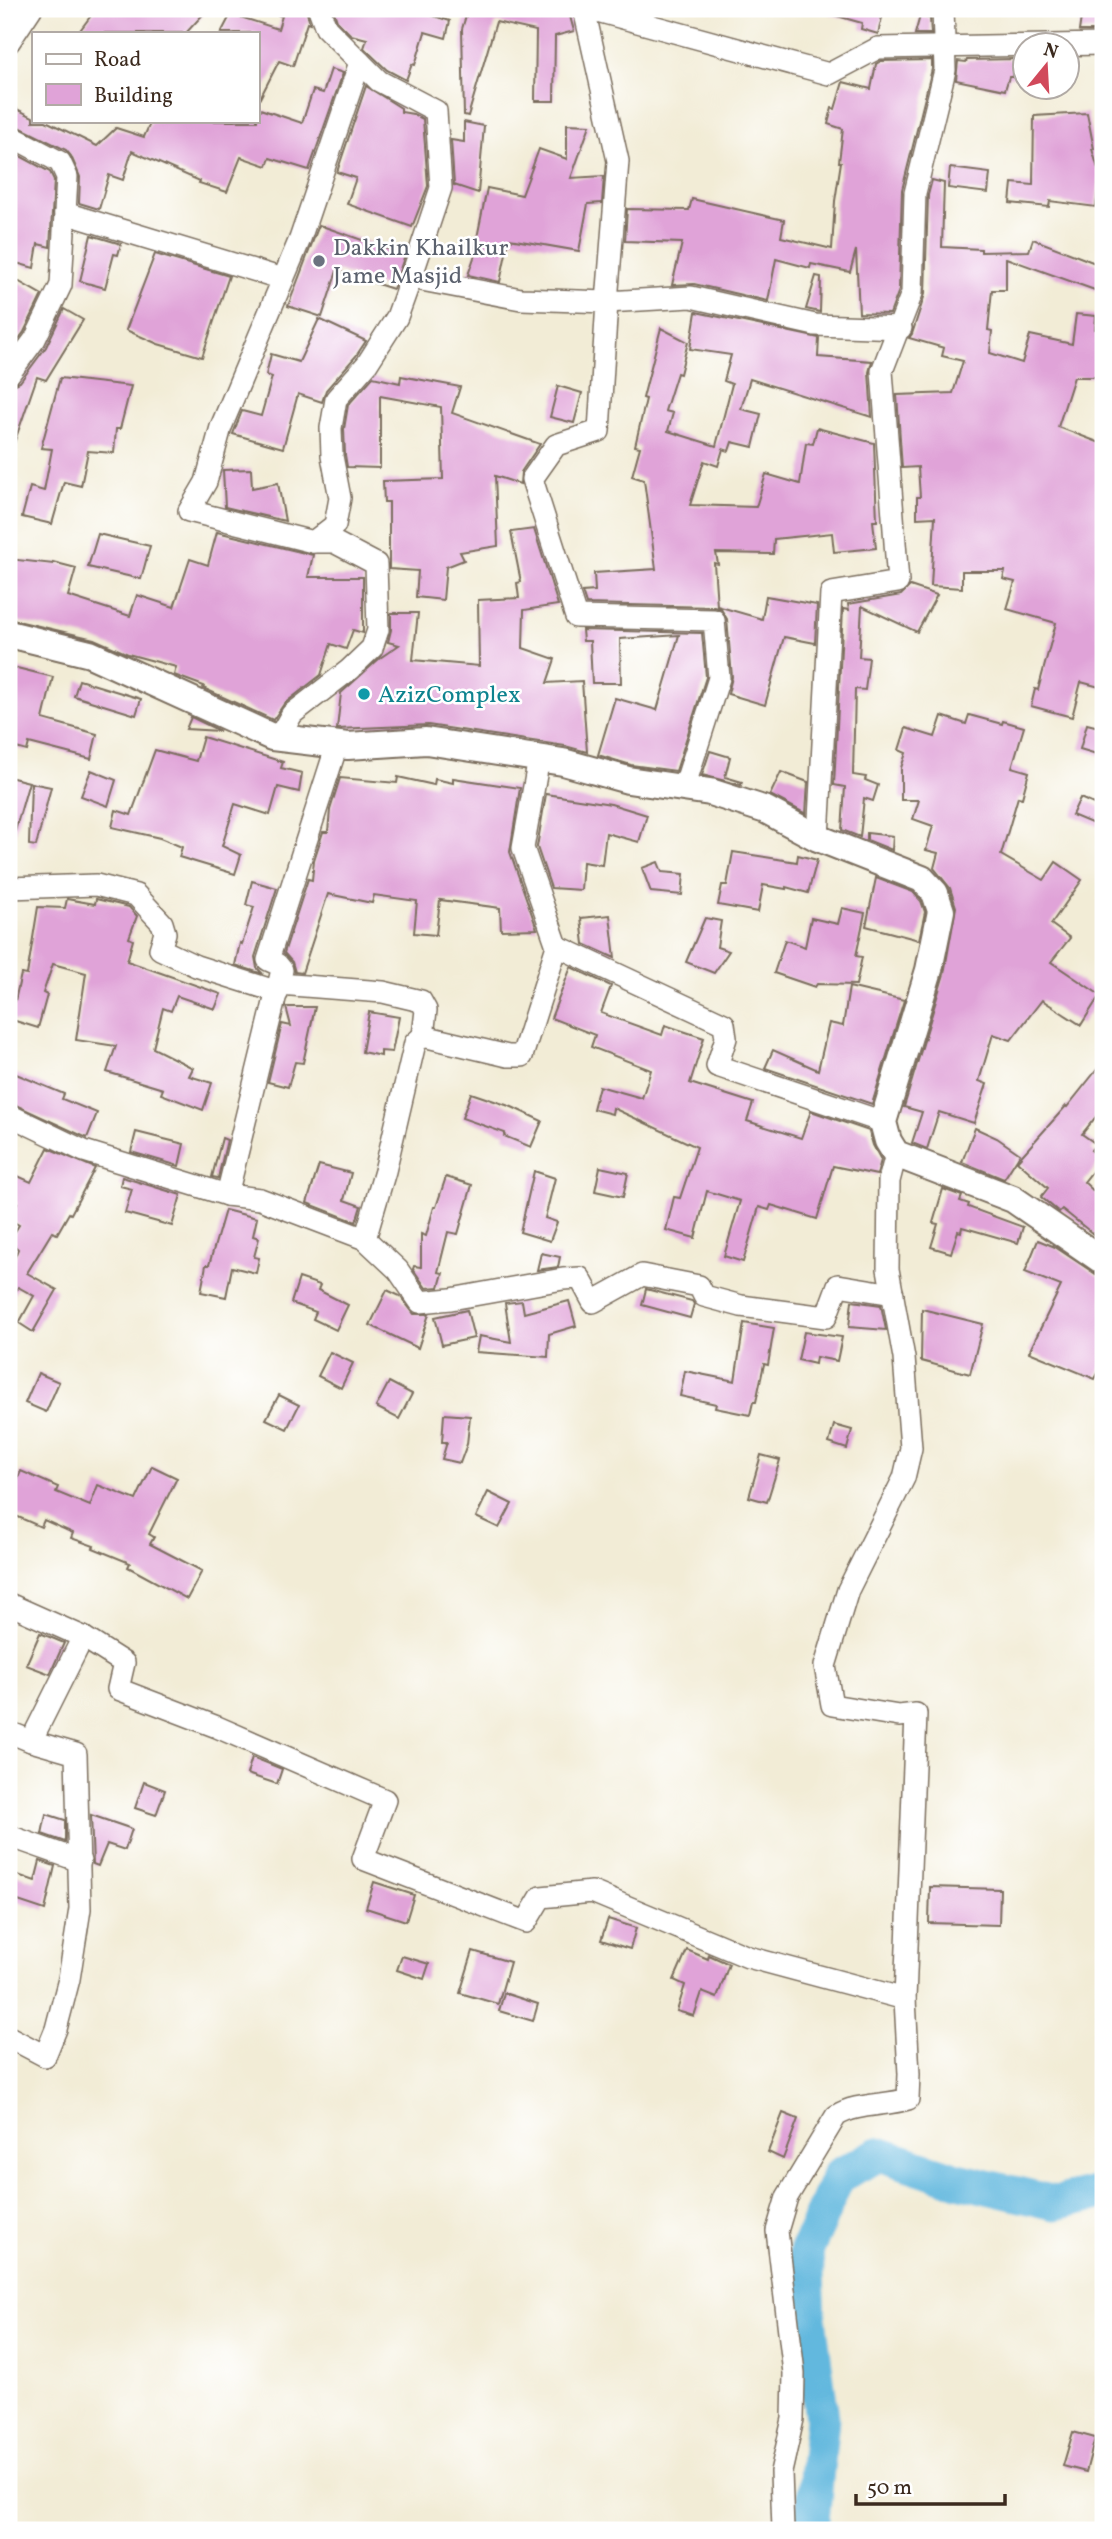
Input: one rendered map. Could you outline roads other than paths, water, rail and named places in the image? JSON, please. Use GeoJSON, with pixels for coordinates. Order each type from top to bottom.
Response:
{"type":"FeatureCollection","features":[{"type":"Feature","properties":{"kind":"street"},"geometry":{"type":"LineString","coordinates":[[9,42],[31,9]]}},
{"type":"Feature","properties":{"kind":"street"},"geometry":{"type":"LineString","coordinates":[[313,542],[335,525],[340,498],[332,456],[331,428],[336,399],[367,364],[397,317],[441,188],[436,111],[379,82],[326,28],[319,9]]}},
{"type":"Feature","properties":{"kind":"street"},"geometry":{"type":"LineString","coordinates":[[584,9],[618,161],[599,431],[556,445],[532,479],[576,617],[714,620],[719,678],[684,788]]}},
{"type":"Feature","properties":{"kind":"street"},"geometry":{"type":"LineString","coordinates":[[590,9],[829,74],[878,48],[1103,44]]}},
{"type":"Feature","properties":{"kind":"street"},"geometry":{"type":"LineString","coordinates":[[818,838],[831,593],[898,582],[882,371],[901,328],[912,293],[915,193],[945,70],[943,9]]}},
{"type":"Feature","properties":{"kind":"street"},"geometry":{"type":"LineString","coordinates":[[272,737],[284,730],[292,714],[349,670],[372,648],[379,630],[376,564],[334,542],[313,542],[189,511],[206,482],[221,427],[300,239],[360,62]]}},
{"type":"Feature","properties":{"kind":"street"},"geometry":{"type":"LineString","coordinates":[[9,135],[60,162],[67,177],[61,285],[35,339],[9,374]]}},
{"type":"Feature","properties":{"kind":"street"},"geometry":{"type":"LineString","coordinates":[[65,213],[283,279]]}},
{"type":"Feature","properties":{"kind":"street"},"geometry":{"type":"LineString","coordinates":[[411,278],[521,299],[607,302],[691,297],[815,325],[901,328]]}},
{"type":"Feature","properties":{"kind":"street"},"geometry":{"type":"LineString","coordinates":[[9,634],[90,654],[272,737],[348,746],[426,741],[564,762],[628,780],[710,792],[766,810],[818,838],[922,879],[935,893],[942,911],[929,970],[883,1122],[888,1141],[895,1154],[1013,1199],[1103,1261]]}},
{"type":"Feature","properties":{"kind":"street"},"geometry":{"type":"LineString","coordinates":[[227,1195],[282,970],[268,960],[337,745]]}},
{"type":"Feature","properties":{"kind":"street"},"geometry":{"type":"LineString","coordinates":[[423,1036],[508,1056],[522,1056],[556,946],[523,848],[539,758]]}},
{"type":"Feature","properties":{"kind":"street"},"geometry":{"type":"LineString","coordinates":[[9,888],[96,885],[136,895],[162,923],[165,933],[160,949],[196,966],[278,988],[383,992],[421,1001],[426,1010],[423,1036],[415,1043],[388,1160],[365,1239]]}},
{"type":"Feature","properties":{"kind":"street"},"geometry":{"type":"LineString","coordinates":[[556,946],[724,1024],[726,1038],[717,1066],[883,1122]]}},
{"type":"Feature","properties":{"kind":"street"},"geometry":{"type":"LineString","coordinates":[[9,1115],[84,1151],[227,1195],[260,1199],[365,1239],[398,1270],[421,1302],[580,1278],[593,1302],[642,1275],[699,1286],[704,1296],[741,1306],[826,1317],[838,1285],[893,1294]]}},
{"type":"Feature","properties":{"kind":"street"},"geometry":{"type":"LineString","coordinates":[[783,2530],[781,2472],[793,2419],[794,2372],[777,2231],[787,2197],[836,2116],[843,2112],[908,2099],[905,1999],[916,1714],[899,1716],[832,1705],[825,1667],[848,1590],[904,1478],[911,1448],[904,1358],[888,1269],[889,1181],[895,1154]]}},
{"type":"Feature","properties":{"kind":"street"},"geometry":{"type":"LineString","coordinates":[[9,1604],[83,1637],[124,1663],[118,1689],[217,1727],[385,1800],[363,1859],[526,1922],[541,1897],[592,1892],[748,1957],[905,1999]]}},
{"type":"Feature","properties":{"kind":"street"},"geometry":{"type":"LineString","coordinates":[[31,1741],[83,1637]]}},
{"type":"Feature","properties":{"kind":"street"},"geometry":{"type":"LineString","coordinates":[[9,1732],[76,1755],[80,1861],[80,1909],[69,1979],[56,2029],[44,2056],[9,2037]]}},
{"type":"Feature","properties":{"kind":"street"},"geometry":{"type":"LineString","coordinates":[[9,1836],[80,1861]]}},
{"type":"Feature","properties":{"kind":"waterway"},"geometry":{"type":"LineString","coordinates":[[811,2530],[822,2418],[809,2319],[806,2252],[838,2176],[879,2154],[958,2180],[1055,2203],[1103,2192]]}},
{"type":"Feature","properties":{"kind":"place","name":"Dakkin Khailkur Jame Masjid"},"geometry":{"type":"Point","coordinates":[319,261]}},
{"type":"Feature","properties":{"kind":"place","name":"AzizComplex"},"geometry":{"type":"Point","coordinates":[364,694]}}]}
